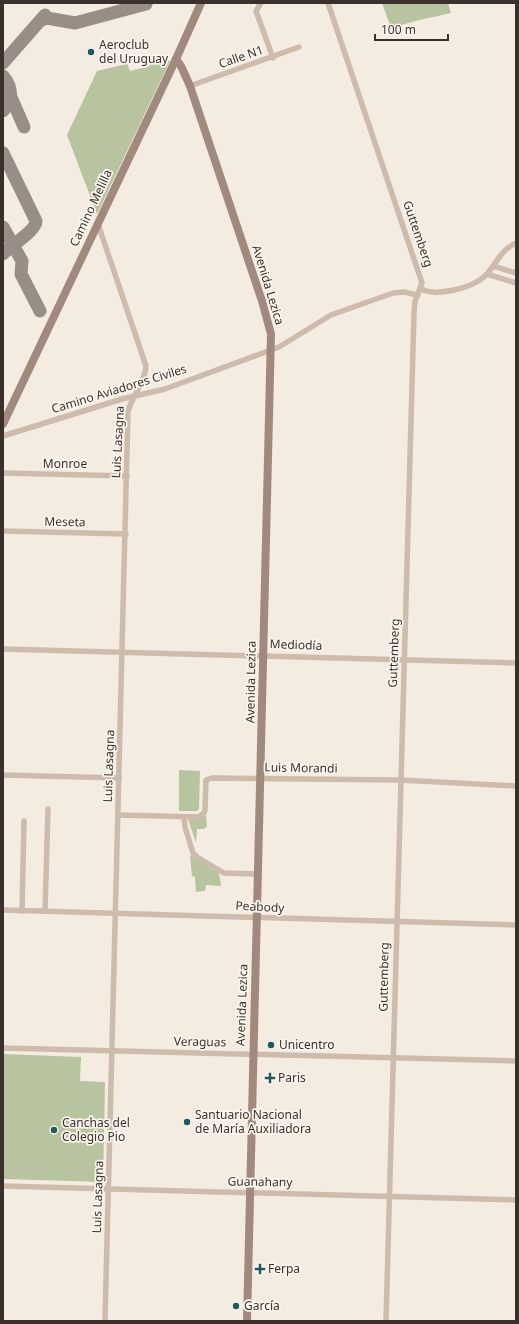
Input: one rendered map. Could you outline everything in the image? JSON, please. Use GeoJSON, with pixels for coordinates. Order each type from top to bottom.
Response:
{"type":"FeatureCollection","features":[{"type":"Feature","properties":{"kind":"street","name":"Camino Melilla"},"geometry":{"type":"LineString","coordinates":[[3,424],[176,59],[201,3]]}},
{"type":"Feature","properties":{"kind":"street"},"geometry":{"type":"LineString","coordinates":[[260,3],[256,11],[273,58]]}},
{"type":"Feature","properties":{"kind":"street","name":"Guttemberg"},"geometry":{"type":"LineString","coordinates":[[328,3],[422,283],[414,312],[386,1321]]}},
{"type":"Feature","properties":{"kind":"street","name":"Calle N1"},"geometry":{"type":"LineString","coordinates":[[190,86],[273,58],[299,47]]}},
{"type":"Feature","properties":{"kind":"street","name":"Avenida Lezica"},"geometry":{"type":"LineString","coordinates":[[176,59],[181,66],[190,86],[262,300],[270,329],[271,349],[264,655],[252,1054],[247,1321]]}},
{"type":"Feature","properties":{"kind":"street","name":"Luis Lasagna"},"geometry":{"type":"LineString","coordinates":[[97,223],[146,366],[145,377],[132,398],[128,411],[106,1321]]}},
{"type":"Feature","properties":{"kind":"street"},"geometry":{"type":"LineString","coordinates":[[421,289],[431,292],[449,290],[477,282],[487,274],[505,250],[516,243]]}},
{"type":"Feature","properties":{"kind":"street"},"geometry":{"type":"LineString","coordinates":[[492,266],[516,273]]}},
{"type":"Feature","properties":{"kind":"street"},"geometry":{"type":"LineString","coordinates":[[487,274],[516,283]]}},
{"type":"Feature","properties":{"kind":"street","name":"Camino Aviadores Civiles"},"geometry":{"type":"LineString","coordinates":[[3,436],[122,398],[132,398],[165,389],[271,349],[292,340],[331,315],[393,293],[404,292],[418,295]]}},
{"type":"Feature","properties":{"kind":"street","name":"Monroe"},"geometry":{"type":"LineString","coordinates":[[3,473],[127,476]]}},
{"type":"Feature","properties":{"kind":"street","name":"Meseta"},"geometry":{"type":"LineString","coordinates":[[3,531],[126,534]]}},
{"type":"Feature","properties":{"kind":"street","name":"Mediodía"},"geometry":{"type":"LineString","coordinates":[[3,649],[516,663]]}},
{"type":"Feature","properties":{"kind":"street"},"geometry":{"type":"LineString","coordinates":[[3,775],[119,778]]}},
{"type":"Feature","properties":{"kind":"street","name":"Luis Morandi"},"geometry":{"type":"LineString","coordinates":[[118,815],[199,817],[204,813],[206,780],[208,778],[400,780],[516,786]]}},
{"type":"Feature","properties":{"kind":"street"},"geometry":{"type":"LineString","coordinates":[[45,911],[48,809]]}},
{"type":"Feature","properties":{"kind":"street"},"geometry":{"type":"LineString","coordinates":[[184,817],[185,828],[193,853],[197,857],[224,873],[258,874]]}},
{"type":"Feature","properties":{"kind":"street"},"geometry":{"type":"LineString","coordinates":[[22,910],[24,821]]}},
{"type":"Feature","properties":{"kind":"street","name":"Peabody"},"geometry":{"type":"LineString","coordinates":[[3,910],[256,917],[303,920],[516,925]]}},
{"type":"Feature","properties":{"kind":"street","name":"Veraguas"},"geometry":{"type":"LineString","coordinates":[[3,1048],[516,1061]]}},
{"type":"Feature","properties":{"kind":"street","name":"Guanahany"},"geometry":{"type":"LineString","coordinates":[[3,1186],[249,1193],[390,1195],[516,1200]]}},
{"type":"Feature","properties":{"kind":"green space"},"geometry":{"type":"Polygon","coordinates":[[[382,3],[448,3],[451,13],[391,28],[382,3]]]}},
{"type":"Feature","properties":{"kind":"green space"},"geometry":{"type":"Polygon","coordinates":[[[163,58],[170,61],[97,214],[67,135],[97,71],[127,64],[130,71],[150,66],[149,60],[163,58]]]}},
{"type":"Feature","properties":{"kind":"green space"},"geometry":{"type":"Polygon","coordinates":[[[179,770],[200,771],[199,809],[197,811],[179,811],[179,770]]]}},
{"type":"Feature","properties":{"kind":"green space"},"geometry":{"type":"Polygon","coordinates":[[[206,816],[207,826],[204,829],[197,829],[196,843],[188,819],[206,816]]]}},
{"type":"Feature","properties":{"kind":"green space"},"geometry":{"type":"Polygon","coordinates":[[[190,855],[219,873],[221,886],[206,885],[205,891],[196,892],[195,877],[192,876],[190,855]]]}},
{"type":"Feature","properties":{"kind":"green space","name":"Canchas del Colegio Pio"},"geometry":{"type":"Polygon","coordinates":[[[3,1054],[81,1057],[80,1081],[105,1082],[103,1182],[3,1179],[3,1054]]]}},
{"type":"Feature","properties":{"kind":"taxiway"},"geometry":{"type":"LineString","coordinates":[[41,20],[47,18],[75,23],[146,4]]}},
{"type":"Feature","properties":{"kind":"taxiway"},"geometry":{"type":"LineString","coordinates":[[3,63],[45,15]]}},
{"type":"Feature","properties":{"kind":"taxiway"},"geometry":{"type":"LineString","coordinates":[[3,76],[10,89],[9,103],[3,111]]}},
{"type":"Feature","properties":{"kind":"taxiway"},"geometry":{"type":"LineString","coordinates":[[11,97],[24,127]]}},
{"type":"Feature","properties":{"kind":"taxiway"},"geometry":{"type":"LineString","coordinates":[[3,153],[36,221],[32,229],[3,254]]}},
{"type":"Feature","properties":{"kind":"taxiway"},"geometry":{"type":"LineString","coordinates":[[3,227],[22,261],[21,274],[40,311]]}},
{"type":"Feature","properties":{"kind":"place","name":"Aeroclub del Uruguay"},"geometry":{"type":"Point","coordinates":[91,52]}},
{"type":"Feature","properties":{"kind":"place","name":"Unicentro"},"geometry":{"type":"Point","coordinates":[271,1045]}},
{"type":"Feature","properties":{"kind":"place","name":"Paris"},"geometry":{"type":"Point","coordinates":[270,1078]}},
{"type":"Feature","properties":{"kind":"place","name":"Santuario Nacional de María Auxiliadora"},"geometry":{"type":"Point","coordinates":[187,1122]}},
{"type":"Feature","properties":{"kind":"place","name":"Canchas del Colegio Pio"},"geometry":{"type":"Point","coordinates":[54,1130]}},
{"type":"Feature","properties":{"kind":"place","name":"Ferpa"},"geometry":{"type":"Point","coordinates":[260,1269]}},
{"type":"Feature","properties":{"kind":"place","name":"García"},"geometry":{"type":"Point","coordinates":[236,1306]}}]}
